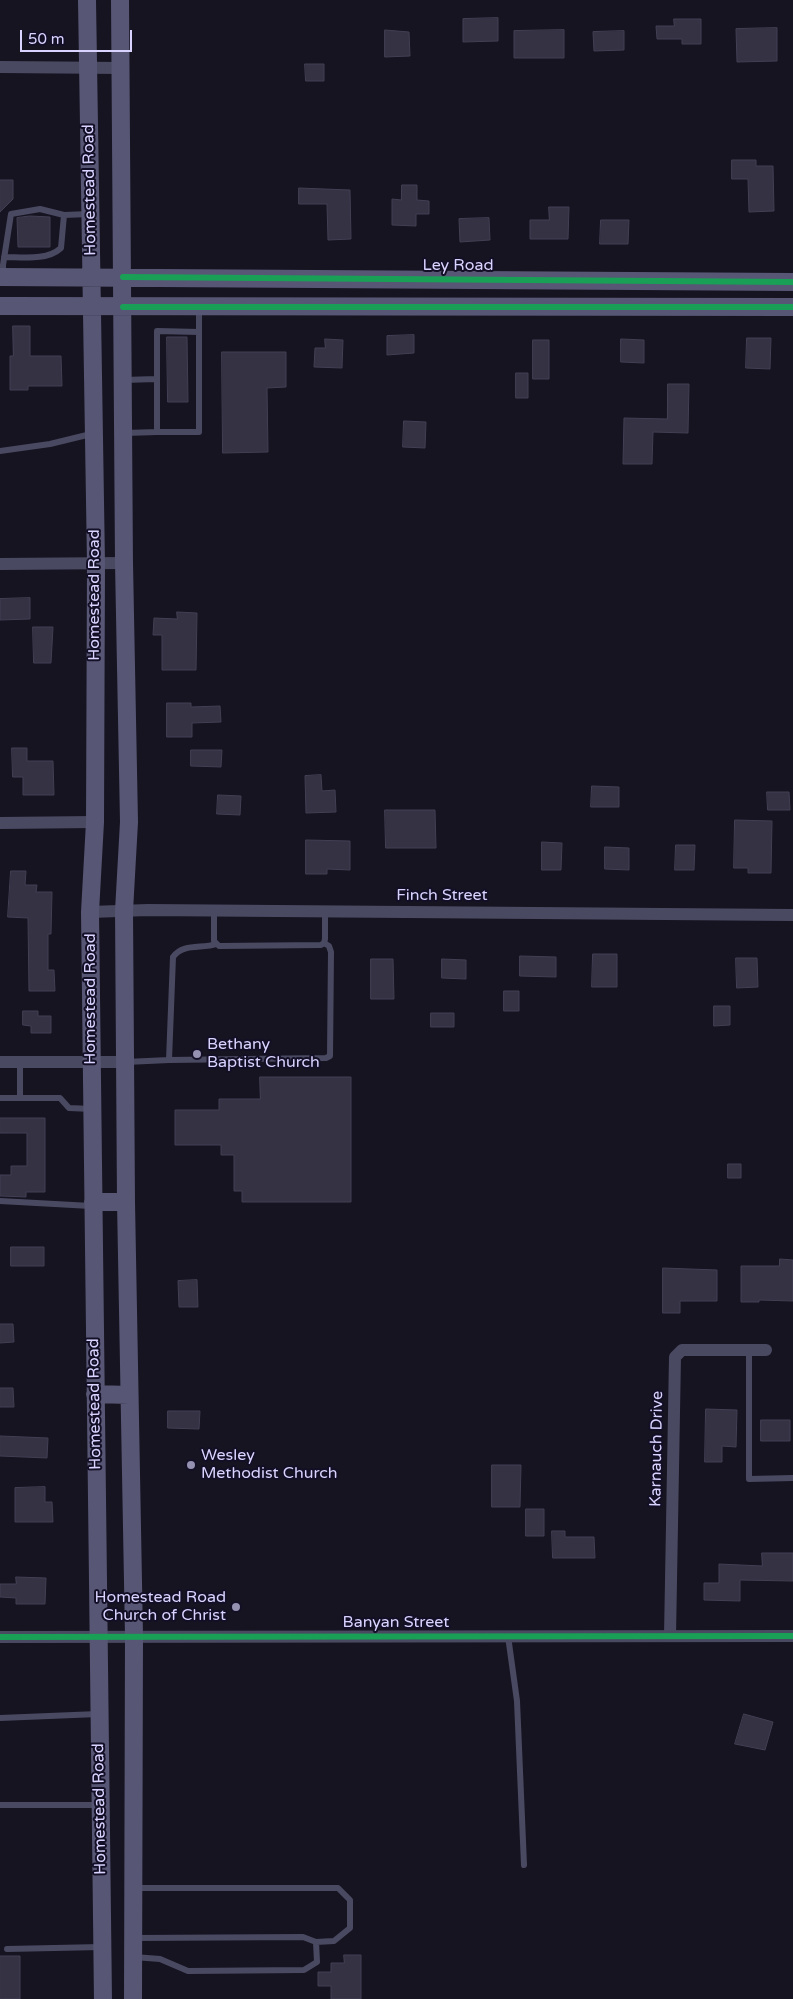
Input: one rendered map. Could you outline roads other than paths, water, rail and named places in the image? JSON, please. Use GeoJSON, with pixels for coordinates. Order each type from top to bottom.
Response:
{"type":"FeatureCollection","features":[{"type":"Feature","properties":{"kind":"main road","name":"Homestead Road"},"geometry":{"type":"LineString","coordinates":[[87,0],[93,306],[92,433],[96,563],[95,822],[90,912],[92,1204],[103,1999]]}},
{"type":"Feature","properties":{"kind":"main road","name":"Homestead Road"},"geometry":{"type":"LineString","coordinates":[[120,0],[124,563],[129,822],[124,910],[124,1062],[134,1636],[133,1999]]}},
{"type":"Feature","properties":{"kind":"main road","name":"Ley Road"},"geometry":{"type":"LineString","coordinates":[[2,277],[92,276],[793,282]]}},
{"type":"Feature","properties":{"kind":"main road"},"geometry":{"type":"LineString","coordinates":[[432,307],[435,280]]}},
{"type":"Feature","properties":{"kind":"main road"},"geometry":{"type":"LineString","coordinates":[[606,307],[607,280]]}},
{"type":"Feature","properties":{"kind":"main road"},"geometry":{"type":"LineString","coordinates":[[768,282],[768,307]]}},
{"type":"Feature","properties":{"kind":"main road"},"geometry":{"type":"LineString","coordinates":[[0,306],[793,307]]}},
{"type":"Feature","properties":{"kind":"main road"},"geometry":{"type":"LineString","coordinates":[[92,1204],[126,1202]]}},
{"type":"Feature","properties":{"kind":"main road"},"geometry":{"type":"LineString","coordinates":[[95,1394],[129,1395]]}},
{"type":"Feature","properties":{"kind":"street"},"geometry":{"type":"LineString","coordinates":[[0,67],[121,68]]}},
{"type":"Feature","properties":{"kind":"street"},"geometry":{"type":"LineString","coordinates":[[0,564],[124,563]]}},
{"type":"Feature","properties":{"kind":"street"},"geometry":{"type":"LineString","coordinates":[[0,823],[95,822]]}},
{"type":"Feature","properties":{"kind":"street","name":"Finch Street"},"geometry":{"type":"LineString","coordinates":[[90,912],[214,910],[793,915]]}},
{"type":"Feature","properties":{"kind":"street"},"geometry":{"type":"LineString","coordinates":[[0,1062],[124,1062]]}},
{"type":"Feature","properties":{"kind":"street","name":"Karnauch Drive"},"geometry":{"type":"LineString","coordinates":[[670,1636],[675,1357],[682,1350],[766,1350]]}},
{"type":"Feature","properties":{"kind":"street","name":"Banyan Street"},"geometry":{"type":"LineString","coordinates":[[0,1638],[98,1636],[793,1636]]}},
{"type":"Feature","properties":{"kind":"lane"},"geometry":{"type":"LineString","coordinates":[[2,277],[11,214],[40,209],[64,215],[90,214]]}},
{"type":"Feature","properties":{"kind":"lane"},"geometry":{"type":"LineString","coordinates":[[4,257],[37,257],[54,254],[61,248],[64,215]]}},
{"type":"Feature","properties":{"kind":"lane"},"geometry":{"type":"LineString","coordinates":[[124,433],[199,432],[199,307]]}},
{"type":"Feature","properties":{"kind":"lane"},"geometry":{"type":"LineString","coordinates":[[157,432],[157,331],[200,332]]}},
{"type":"Feature","properties":{"kind":"lane"},"geometry":{"type":"LineString","coordinates":[[123,380],[156,379]]}},
{"type":"Feature","properties":{"kind":"lane"},"geometry":{"type":"LineString","coordinates":[[0,451],[50,444],[92,433]]}},
{"type":"Feature","properties":{"kind":"lane"},"geometry":{"type":"LineString","coordinates":[[214,910],[216,944]]}},
{"type":"Feature","properties":{"kind":"lane"},"geometry":{"type":"LineString","coordinates":[[324,943],[325,911]]}},
{"type":"Feature","properties":{"kind":"lane"},"geometry":{"type":"LineString","coordinates":[[124,1062],[326,1058],[330,1056],[331,952],[329,946],[324,943],[220,946],[216,944],[189,948],[176,954],[173,958],[169,1060]]}},
{"type":"Feature","properties":{"kind":"lane"},"geometry":{"type":"LineString","coordinates":[[20,1062],[20,1097]]}},
{"type":"Feature","properties":{"kind":"lane"},"geometry":{"type":"LineString","coordinates":[[0,1098],[60,1098],[69,1108],[92,1109]]}},
{"type":"Feature","properties":{"kind":"lane"},"geometry":{"type":"LineString","coordinates":[[0,1201],[92,1204]]}},
{"type":"Feature","properties":{"kind":"lane"},"geometry":{"type":"LineString","coordinates":[[749,1350],[749,1479],[793,1478]]}},
{"type":"Feature","properties":{"kind":"lane"},"geometry":{"type":"LineString","coordinates":[[508,1636],[517,1701],[524,1865]]}},
{"type":"Feature","properties":{"kind":"lane"},"geometry":{"type":"LineString","coordinates":[[0,1718],[99,1714]]}},
{"type":"Feature","properties":{"kind":"lane"},"geometry":{"type":"LineString","coordinates":[[0,1805],[100,1805]]}},
{"type":"Feature","properties":{"kind":"lane"},"geometry":{"type":"LineString","coordinates":[[133,1888],[338,1888],[350,1900],[350,1928],[334,1941],[316,1942],[303,1938],[133,1938]]}},
{"type":"Feature","properties":{"kind":"lane"},"geometry":{"type":"LineString","coordinates":[[133,1957],[160,1959],[188,1971],[304,1970],[317,1962],[316,1942]]}},
{"type":"Feature","properties":{"kind":"lane"},"geometry":{"type":"LineString","coordinates":[[7,1949],[102,1947]]}},
{"type":"Feature","properties":{"kind":"place","name":"Bethany Baptist Church"},"geometry":{"type":"Point","coordinates":[197,1054]}},
{"type":"Feature","properties":{"kind":"place","name":"Wesley Methodist Church"},"geometry":{"type":"Point","coordinates":[191,1465]}},
{"type":"Feature","properties":{"kind":"place","name":"Homestead Road Church of Christ"},"geometry":{"type":"Point","coordinates":[236,1607]}}]}
